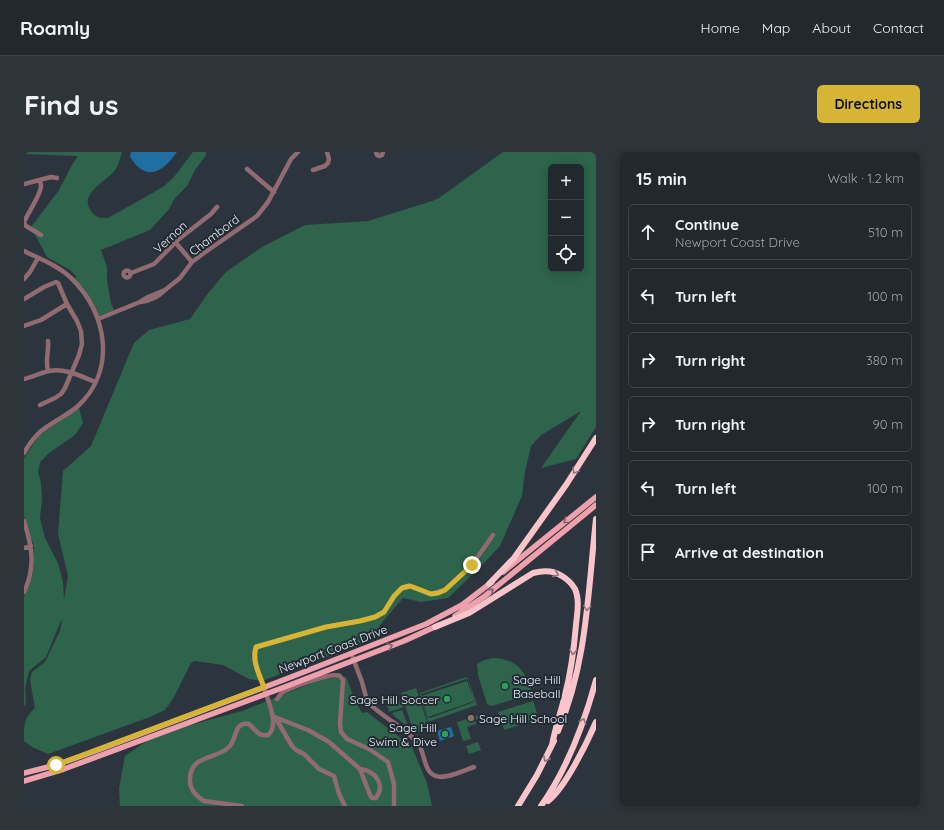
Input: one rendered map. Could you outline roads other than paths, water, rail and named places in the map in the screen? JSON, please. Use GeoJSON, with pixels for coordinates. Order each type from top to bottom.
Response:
{"type":"FeatureCollection","features":[{"type":"Feature","properties":{"kind":"highway"},"geometry":{"type":"LineString","coordinates":[[489,584],[514,558],[566,485],[596,438]]}},
{"type":"Feature","properties":{"kind":"highway"},"geometry":{"type":"LineString","coordinates":[[518,806],[538,775],[552,745],[568,705],[578,670],[588,604],[596,519]]}},
{"type":"Feature","properties":{"kind":"highway"},"geometry":{"type":"LineString","coordinates":[[435,627],[469,613],[533,573],[545,571],[557,573],[568,581],[574,588],[578,605],[573,658],[552,745]]}},
{"type":"Feature","properties":{"kind":"highway"},"geometry":{"type":"LineString","coordinates":[[542,806],[550,794],[574,745],[596,680]]}},
{"type":"Feature","properties":{"kind":"highway"},"geometry":{"type":"LineString","coordinates":[[542,806],[552,798],[563,782],[587,742],[596,722]]}},
{"type":"Feature","properties":{"kind":"main road","name":"Newport Coast Drive"},"geometry":{"type":"LineString","coordinates":[[24,774],[56,765],[98,750],[437,619],[462,605],[596,497]]}},
{"type":"Feature","properties":{"kind":"main road","name":"Newport Coast Drive"},"geometry":{"type":"LineString","coordinates":[[24,781],[70,766],[266,693],[404,641],[435,627],[463,612],[485,596],[596,505]]}},
{"type":"Feature","properties":{"kind":"street","name":"Chambord"},"geometry":{"type":"LineString","coordinates":[[98,319],[140,302],[150,301],[155,295],[165,290],[180,278],[192,262],[257,216],[268,202],[292,159],[298,152]]}},
{"type":"Feature","properties":{"kind":"street"},"geometry":{"type":"LineString","coordinates":[[313,170],[325,166],[328,163],[329,159],[327,152]]}},
{"type":"Feature","properties":{"kind":"street"},"geometry":{"type":"LineString","coordinates":[[376,152],[377,155],[380,156],[383,152]]}},
{"type":"Feature","properties":{"kind":"street"},"geometry":{"type":"LineString","coordinates":[[247,170],[274,192]]}},
{"type":"Feature","properties":{"kind":"street"},"geometry":{"type":"LineString","coordinates":[[24,184],[31,184],[51,177],[57,178]]}},
{"type":"Feature","properties":{"kind":"street"},"geometry":{"type":"LineString","coordinates":[[40,180],[41,186],[39,194],[24,222],[26,226],[41,235]]}},
{"type":"Feature","properties":{"kind":"street","name":"Vernon"},"geometry":{"type":"LineString","coordinates":[[131,273],[154,264],[217,207]]}},
{"type":"Feature","properties":{"kind":"street"},"geometry":{"type":"LineString","coordinates":[[176,243],[192,262]]}},
{"type":"Feature","properties":{"kind":"street"},"geometry":{"type":"LineString","coordinates":[[24,251],[59,268],[71,277],[81,288],[98,319],[102,332],[104,349],[101,370],[89,394],[78,406],[48,425],[36,436],[24,453]]}},
{"type":"Feature","properties":{"kind":"street"},"geometry":{"type":"LineString","coordinates":[[24,279],[38,258]]}},
{"type":"Feature","properties":{"kind":"street"},"geometry":{"type":"LineString","coordinates":[[24,299],[44,287],[56,282],[60,285],[67,304],[81,331],[82,344],[68,382],[61,394],[40,405]]}},
{"type":"Feature","properties":{"kind":"street"},"geometry":{"type":"LineString","coordinates":[[24,326],[41,320],[67,304]]}},
{"type":"Feature","properties":{"kind":"street"},"geometry":{"type":"LineString","coordinates":[[48,341],[46,358],[48,371]]}},
{"type":"Feature","properties":{"kind":"street"},"geometry":{"type":"LineString","coordinates":[[24,379],[48,371],[57,370],[71,372],[95,382]]}},
{"type":"Feature","properties":{"kind":"street"},"geometry":{"type":"LineString","coordinates":[[24,521],[27,546],[32,560],[30,576],[24,592]]}},
{"type":"Feature","properties":{"kind":"street"},"geometry":{"type":"LineString","coordinates":[[242,806],[206,802],[199,798],[193,791],[190,782],[192,769],[202,759],[228,748],[233,743],[240,725],[250,724],[259,734],[265,736],[272,731],[274,725],[271,711],[255,663],[254,655],[256,647],[326,627],[375,617],[384,612],[397,593],[406,586],[410,586],[431,594],[445,590],[472,565],[493,535]]}},
{"type":"Feature","properties":{"kind":"street"},"geometry":{"type":"LineString","coordinates":[[351,653],[369,703],[413,738],[421,749],[430,772],[436,776],[442,777],[474,767]]}},
{"type":"Feature","properties":{"kind":"street"},"geometry":{"type":"LineString","coordinates":[[277,699],[283,692],[323,677],[333,675],[340,676],[343,680],[340,724],[342,732],[347,739],[368,749],[388,762],[394,784],[394,806]]}},
{"type":"Feature","properties":{"kind":"street"},"geometry":{"type":"LineString","coordinates":[[271,711],[277,718],[281,728],[296,750],[304,754],[319,769],[334,776],[339,794],[345,806]]}},
{"type":"Feature","properties":{"kind":"street"},"geometry":{"type":"LineString","coordinates":[[277,718],[308,730],[329,742],[360,769],[371,772],[375,775],[379,781],[380,791],[376,798],[372,798],[370,795],[360,769]]}},
{"type":"Feature","properties":{"kind":"water"},"geometry":{"type":"Polygon","coordinates":[[[131,152],[177,152],[162,168],[157,171],[147,172],[138,167],[130,157],[131,152]]]}},
{"type":"Feature","properties":{"kind":"water","name":"Sage Hill Swim & Dive"},"geometry":{"type":"Polygon","coordinates":[[[451,727],[454,736],[440,741],[437,731],[451,727]]]}},
{"type":"Feature","properties":{"kind":"place","name":"Sage Hill Baseball"},"geometry":{"type":"Point","coordinates":[505,686]}},
{"type":"Feature","properties":{"kind":"place","name":"Sage Hill Soccer"},"geometry":{"type":"Point","coordinates":[447,699]}},
{"type":"Feature","properties":{"kind":"place","name":"Sage Hill School"},"geometry":{"type":"Point","coordinates":[471,718]}},
{"type":"Feature","properties":{"kind":"place","name":"Sage Hill Swim & Dive"},"geometry":{"type":"Point","coordinates":[445,734]}}]}
